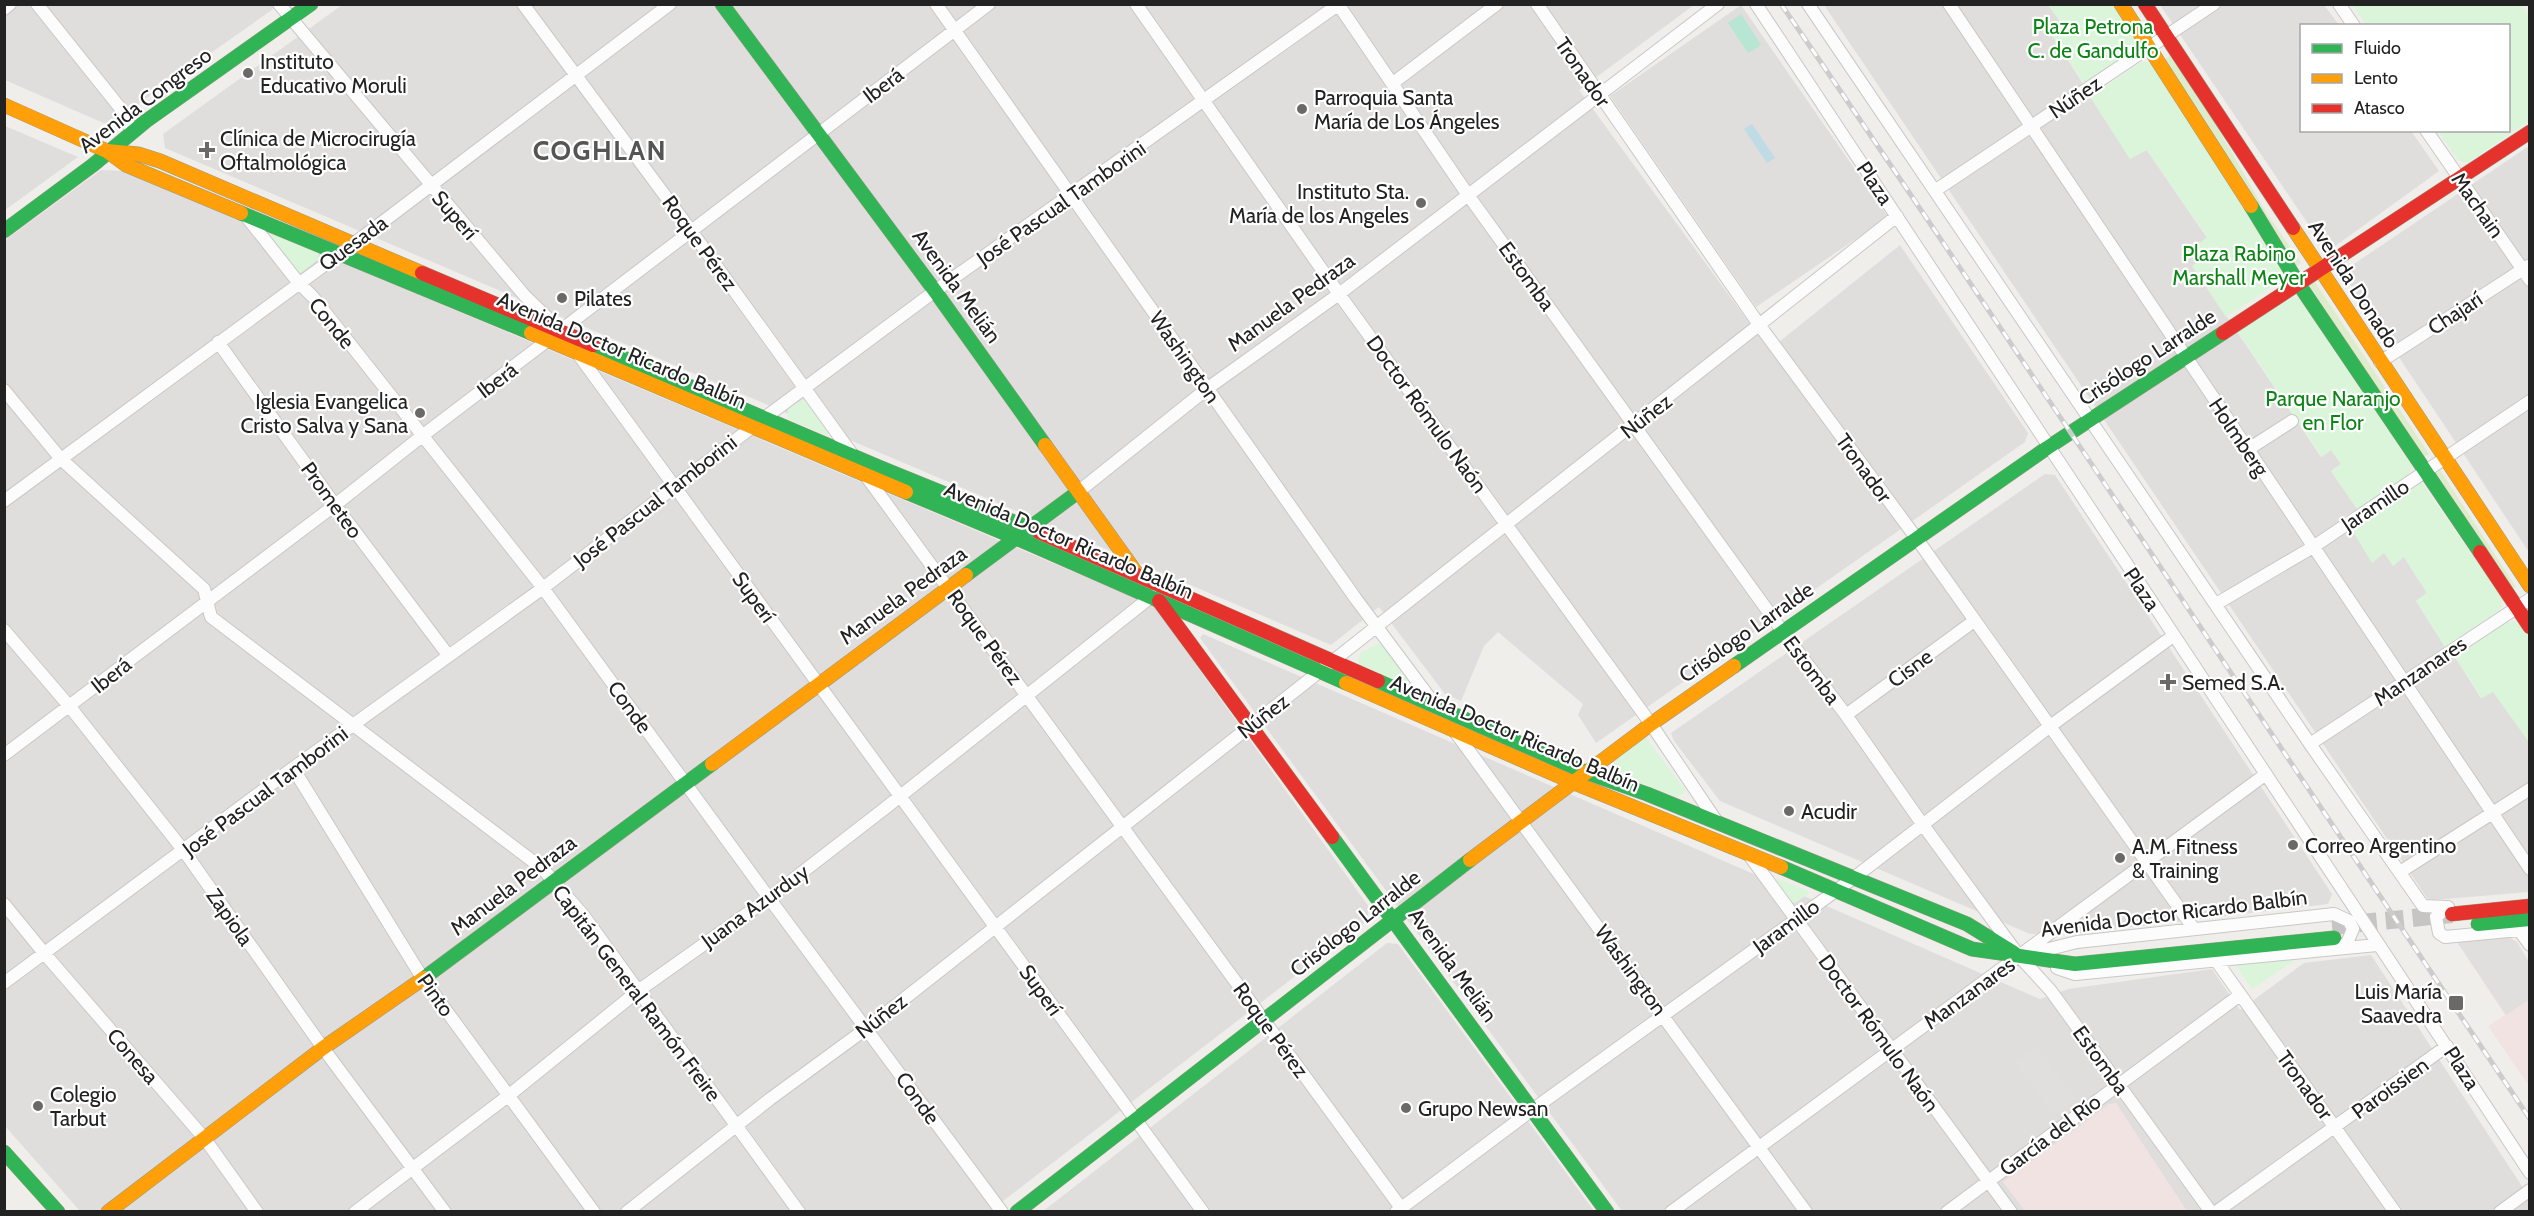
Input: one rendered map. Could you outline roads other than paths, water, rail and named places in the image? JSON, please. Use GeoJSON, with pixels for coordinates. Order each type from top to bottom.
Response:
{"type":"FeatureCollection","features":[{"type":"Feature","properties":{"kind":"main road","name":"Avenida Congreso"},"geometry":{"type":"LineString","coordinates":[[4,231],[93,165],[132,132],[311,4]]}},
{"type":"Feature","properties":{"kind":"main road","name":"Avenida Melián"},"geometry":{"type":"LineString","coordinates":[[722,4],[935,291],[1155,598],[1251,725],[1607,1212]]}},
{"type":"Feature","properties":{"kind":"main road"},"geometry":{"type":"LineString","coordinates":[[2121,4],[2209,138],[2298,283],[2529,627]]}},
{"type":"Feature","properties":{"kind":"main road","name":"Avenida Donado"},"geometry":{"type":"LineString","coordinates":[[2145,4],[2529,586]]}},
{"type":"Feature","properties":{"kind":"main road","name":"Avenida Doctor Ricardo Balbín"},"geometry":{"type":"LineString","coordinates":[[4,105],[107,151],[126,165],[577,352],[866,477],[1155,598],[1572,782],[1836,890],[1972,950],[2019,956]]}},
{"type":"Feature","properties":{"kind":"main road"},"geometry":{"type":"LineString","coordinates":[[132,132],[138,154]]}},
{"type":"Feature","properties":{"kind":"main road","name":"Crisólogo Larralde"},"geometry":{"type":"LineString","coordinates":[[1017,1212],[1522,820],[1651,724],[2047,448],[2529,132]]}},
{"type":"Feature","properties":{"kind":"main road","name":"Avenida Doctor Ricardo Balbín"},"geometry":{"type":"LineString","coordinates":[[107,151],[138,154],[353,242],[767,419],[1030,528],[1585,772],[1855,877],[1967,924],[2019,956]]}},
{"type":"Feature","properties":{"kind":"main road","name":"Manuela Pedraza"},"geometry":{"type":"LineString","coordinates":[[108,1212],[323,1048],[423,979],[1078,492]]}},
{"type":"Feature","properties":{"kind":"main road"},"geometry":{"type":"LineString","coordinates":[[2450,916],[2529,906]]}},
{"type":"Feature","properties":{"kind":"main road"},"geometry":{"type":"LineString","coordinates":[[2450,916],[2529,919]]}},
{"type":"Feature","properties":{"kind":"main road"},"geometry":{"type":"LineString","coordinates":[[2019,956],[2335,931]]}},
{"type":"Feature","properties":{"kind":"main road"},"geometry":{"type":"LineString","coordinates":[[4,1152],[58,1212]]}},
{"type":"Feature","properties":{"kind":"street"},"geometry":{"type":"LineString","coordinates":[[4,9],[10,4]]}},
{"type":"Feature","properties":{"kind":"street"},"geometry":{"type":"LineString","coordinates":[[37,4],[125,114],[132,132]]}},
{"type":"Feature","properties":{"kind":"street","name":"Superí"},"geometry":{"type":"LineString","coordinates":[[279,4],[430,186],[525,296],[562,332],[1203,1212]]}},
{"type":"Feature","properties":{"kind":"street","name":"Roque Pérez"},"geometry":{"type":"LineString","coordinates":[[523,4],[806,388],[866,477],[1401,1210]]}},
{"type":"Feature","properties":{"kind":"street","name":"Quesada"},"geometry":{"type":"LineString","coordinates":[[4,501],[430,186],[670,4]]}},
{"type":"Feature","properties":{"kind":"street","name":"Washington"},"geometry":{"type":"LineString","coordinates":[[936,4],[1377,628],[1436,707]]}},
{"type":"Feature","properties":{"kind":"street","name":"Iberá"},"geometry":{"type":"LineString","coordinates":[[4,755],[562,332],[988,4]]}},
{"type":"Feature","properties":{"kind":"street","name":"Doctor Rómulo Naón"},"geometry":{"type":"LineString","coordinates":[[1136,4],[1339,294],[1651,724],[1717,823]]}},
{"type":"Feature","properties":{"kind":"street"},"geometry":{"type":"LineString","coordinates":[[1393,83],[1497,4]]}},
{"type":"Feature","properties":{"kind":"street","name":"Tronador"},"geometry":{"type":"LineString","coordinates":[[1537,4],[1760,326],[1917,539],[2194,929]]}},
{"type":"Feature","properties":{"kind":"street","name":"Manuela Pedraza"},"geometry":{"type":"LineString","coordinates":[[1078,492],[1208,388],[1339,294],[1718,4]]}},
{"type":"Feature","properties":{"kind":"street","name":"Plaza"},"geometry":{"type":"LineString","coordinates":[[1756,4],[2047,448],[2266,774],[2377,945],[2447,1046],[2529,1173]]}},
{"type":"Feature","properties":{"kind":"street"},"geometry":{"type":"LineString","coordinates":[[1808,4],[2310,744],[2423,906],[2450,916]]}},
{"type":"Feature","properties":{"kind":"street","name":"Holmberg"},"geometry":{"type":"LineString","coordinates":[[1949,4],[2247,450],[2493,812],[2529,869]]}},
{"type":"Feature","properties":{"kind":"street","name":"Núñez"},"geometry":{"type":"LineString","coordinates":[[1936,190],[2214,4]]}},
{"type":"Feature","properties":{"kind":"street"},"geometry":{"type":"LineString","coordinates":[[2339,4],[2353,24]]}},
{"type":"Feature","properties":{"kind":"street","name":"José Pascual Tamborini"},"geometry":{"type":"LineString","coordinates":[[4,983],[293,768],[543,588],[751,428],[767,419],[935,291],[1338,5]]}},
{"type":"Feature","properties":{"kind":"street","name":"Estomba"},"geometry":{"type":"LineString","coordinates":[[1338,5],[1468,195],[1782,632],[1846,715],[2019,956],[2051,991],[2211,1212]]}},
{"type":"Feature","properties":{"kind":"street","name":"Machain"},"geometry":{"type":"LineString","coordinates":[[2427,132],[2527,271]]}},
{"type":"Feature","properties":{"kind":"street","name":"Conde"},"geometry":{"type":"LineString","coordinates":[[244,213],[543,588],[1002,1212]]}},
{"type":"Feature","properties":{"kind":"street","name":"Núñez"},"geometry":{"type":"LineString","coordinates":[[627,1212],[736,1126],[867,1028],[1121,826],[1634,426],[1897,216]]}},
{"type":"Feature","properties":{"kind":"street","name":"Chajarí"},"geometry":{"type":"LineString","coordinates":[[2380,362],[2527,271]]}},
{"type":"Feature","properties":{"kind":"street","name":"Prometeo"},"geometry":{"type":"LineString","coordinates":[[218,342],[335,505],[448,655]]}},
{"type":"Feature","properties":{"kind":"street","name":"Capitán General Ramón Freire"},"geometry":{"type":"LineString","coordinates":[[4,390],[61,459],[204,589],[211,617],[543,869],[572,902],[799,1212]]}},
{"type":"Feature","properties":{"kind":"street","name":"Jaramillo"},"geometry":{"type":"LineString","coordinates":[[2217,604],[2313,547],[2529,401]]}},
{"type":"Feature","properties":{"kind":"street"},"geometry":{"type":"LineString","coordinates":[[2247,450],[2292,421]]}},
{"type":"Feature","properties":{"kind":"street","name":"Juana Azurduy"},"geometry":{"type":"LineString","coordinates":[[355,1212],[508,1096],[638,991],[769,898],[1155,598]]}},
{"type":"Feature","properties":{"kind":"street","name":"Manzanares"},"geometry":{"type":"LineString","coordinates":[[2310,744],[2529,599]]}},
{"type":"Feature","properties":{"kind":"street","name":"Cisne"},"geometry":{"type":"LineString","coordinates":[[1846,715],[1974,621]]}},
{"type":"Feature","properties":{"kind":"street","name":"Zapiola"},"geometry":{"type":"LineString","coordinates":[[4,630],[70,707],[184,851],[323,1048],[445,1212]]}},
{"type":"Feature","properties":{"kind":"street","name":"Jaramillo"},"geometry":{"type":"LineString","coordinates":[[1401,1210],[1532,1110],[1855,877],[2049,727],[2173,636]]}},
{"type":"Feature","properties":{"kind":"street","name":"Washington"},"geometry":{"type":"LineString","coordinates":[[1453,729],[1664,1014],[1806,1212]]}},
{"type":"Feature","properties":{"kind":"street","name":"Pinto"},"geometry":{"type":"LineString","coordinates":[[293,768],[423,979],[594,1212]]}},
{"type":"Feature","properties":{"kind":"street","name":"Manzanares"},"geometry":{"type":"LineString","coordinates":[[1671,1212],[2266,774]]}},
{"type":"Feature","properties":{"kind":"street"},"geometry":{"type":"LineString","coordinates":[[2400,872],[2529,789]]}},
{"type":"Feature","properties":{"kind":"street","name":"Doctor Rómulo Naón"},"geometry":{"type":"LineString","coordinates":[[1748,854],[2011,1212]]}},
{"type":"Feature","properties":{"kind":"street","name":"Avenida Doctor Ricardo Balbín"},"geometry":{"type":"LineString","coordinates":[[2335,931],[2345,895]]}},
{"type":"Feature","properties":{"kind":"street"},"geometry":{"type":"LineString","coordinates":[[2529,898],[2450,916],[2436,917],[2439,933],[2445,937],[2524,929],[2529,945]]}},
{"type":"Feature","properties":{"kind":"street","name":"Conesa"},"geometry":{"type":"LineString","coordinates":[[4,904],[205,1139],[257,1212]]}},
{"type":"Feature","properties":{"kind":"street","name":"Avenida Doctor Ricardo Balbín"},"geometry":{"type":"LineString","coordinates":[[2019,956],[2077,942],[2194,929],[2335,931],[2377,945]]}},
{"type":"Feature","properties":{"kind":"street","name":"Avenida Doctor Ricardo Balbín"},"geometry":{"type":"LineString","coordinates":[[2019,956],[2074,974],[2215,959],[2335,931]]}},
{"type":"Feature","properties":{"kind":"street","name":"Tronador"},"geometry":{"type":"LineString","coordinates":[[2215,959],[2395,1212]]}},
{"type":"Feature","properties":{"kind":"street","name":"García del Río"},"geometry":{"type":"LineString","coordinates":[[1947,1212],[2240,995]]}},
{"type":"Feature","properties":{"kind":"street","name":"Paroissien"},"geometry":{"type":"LineString","coordinates":[[2216,1212],[2447,1046]]}},
{"type":"Feature","properties":{"kind":"street"},"geometry":{"type":"LineString","coordinates":[[2500,1212],[2529,1190]]}},
{"type":"Feature","properties":{"kind":"water"},"geometry":{"type":"Polygon","coordinates":[[[1752,124],[1775,158],[1767,163],[1744,129],[1752,124]]]}},
{"type":"Feature","properties":{"kind":"tunnel"},"geometry":{"type":"LineString","coordinates":[[2332,926],[2452,914]]}},
{"type":"Feature","properties":{"kind":"railway"},"geometry":{"type":"LineString","coordinates":[[1781,4],[2530,1119]]}},
{"type":"Feature","properties":{"kind":"place","name":"Instituto Educativo Moruli"},"geometry":{"type":"Point","coordinates":[248,73]}},
{"type":"Feature","properties":{"kind":"place","name":"Parroquia Santa María de Los Ángeles"},"geometry":{"type":"Point","coordinates":[1302,109]}},
{"type":"Feature","properties":{"kind":"place","name":"Clínica de Microcirugía Oftalmológica"},"geometry":{"type":"Point","coordinates":[207,150]}},
{"type":"Feature","properties":{"kind":"place","name":"Instituto Sta. María de los Angeles"},"geometry":{"type":"Point","coordinates":[1421,203]}},
{"type":"Feature","properties":{"kind":"place","name":"Pilates"},"geometry":{"type":"Point","coordinates":[562,298]}},
{"type":"Feature","properties":{"kind":"place","name":"Iglesia Evangelica Cristo Salva y Sana"},"geometry":{"type":"Point","coordinates":[420,413]}},
{"type":"Feature","properties":{"kind":"place","name":"Semed S.A."},"geometry":{"type":"Point","coordinates":[2168,682]}},
{"type":"Feature","properties":{"kind":"place","name":"Acudir"},"geometry":{"type":"Point","coordinates":[1789,811]}},
{"type":"Feature","properties":{"kind":"place","name":"Correo Argentino"},"geometry":{"type":"Point","coordinates":[2293,845]}},
{"type":"Feature","properties":{"kind":"place","name":"A.M. Fitness & Training"},"geometry":{"type":"Point","coordinates":[2120,858]}},
{"type":"Feature","properties":{"kind":"place","name":"Luis María Saavedra"},"geometry":{"type":"Point","coordinates":[2456,1003]}},
{"type":"Feature","properties":{"kind":"place","name":"Colegio Tarbut"},"geometry":{"type":"Point","coordinates":[38,1106]}},
{"type":"Feature","properties":{"kind":"place","name":"Grupo Newsan"},"geometry":{"type":"Point","coordinates":[1406,1108]}},
{"type":"Feature","properties":{"kind":"district","name":"COGHLAN"},"geometry":{"type":"Point","coordinates":[600,150]}},
{"type":"Feature","properties":{"kind":"park label","name":"Plaza Petrona C. de Gandulfo"},"geometry":{"type":"Point","coordinates":[2093,38]}},
{"type":"Feature","properties":{"kind":"park label","name":"Plaza Rabino Marshall Meyer"},"geometry":{"type":"Point","coordinates":[2239,265]}},
{"type":"Feature","properties":{"kind":"park label","name":"Parque Naranjo en Flor"},"geometry":{"type":"Point","coordinates":[2333,410]}}]}
